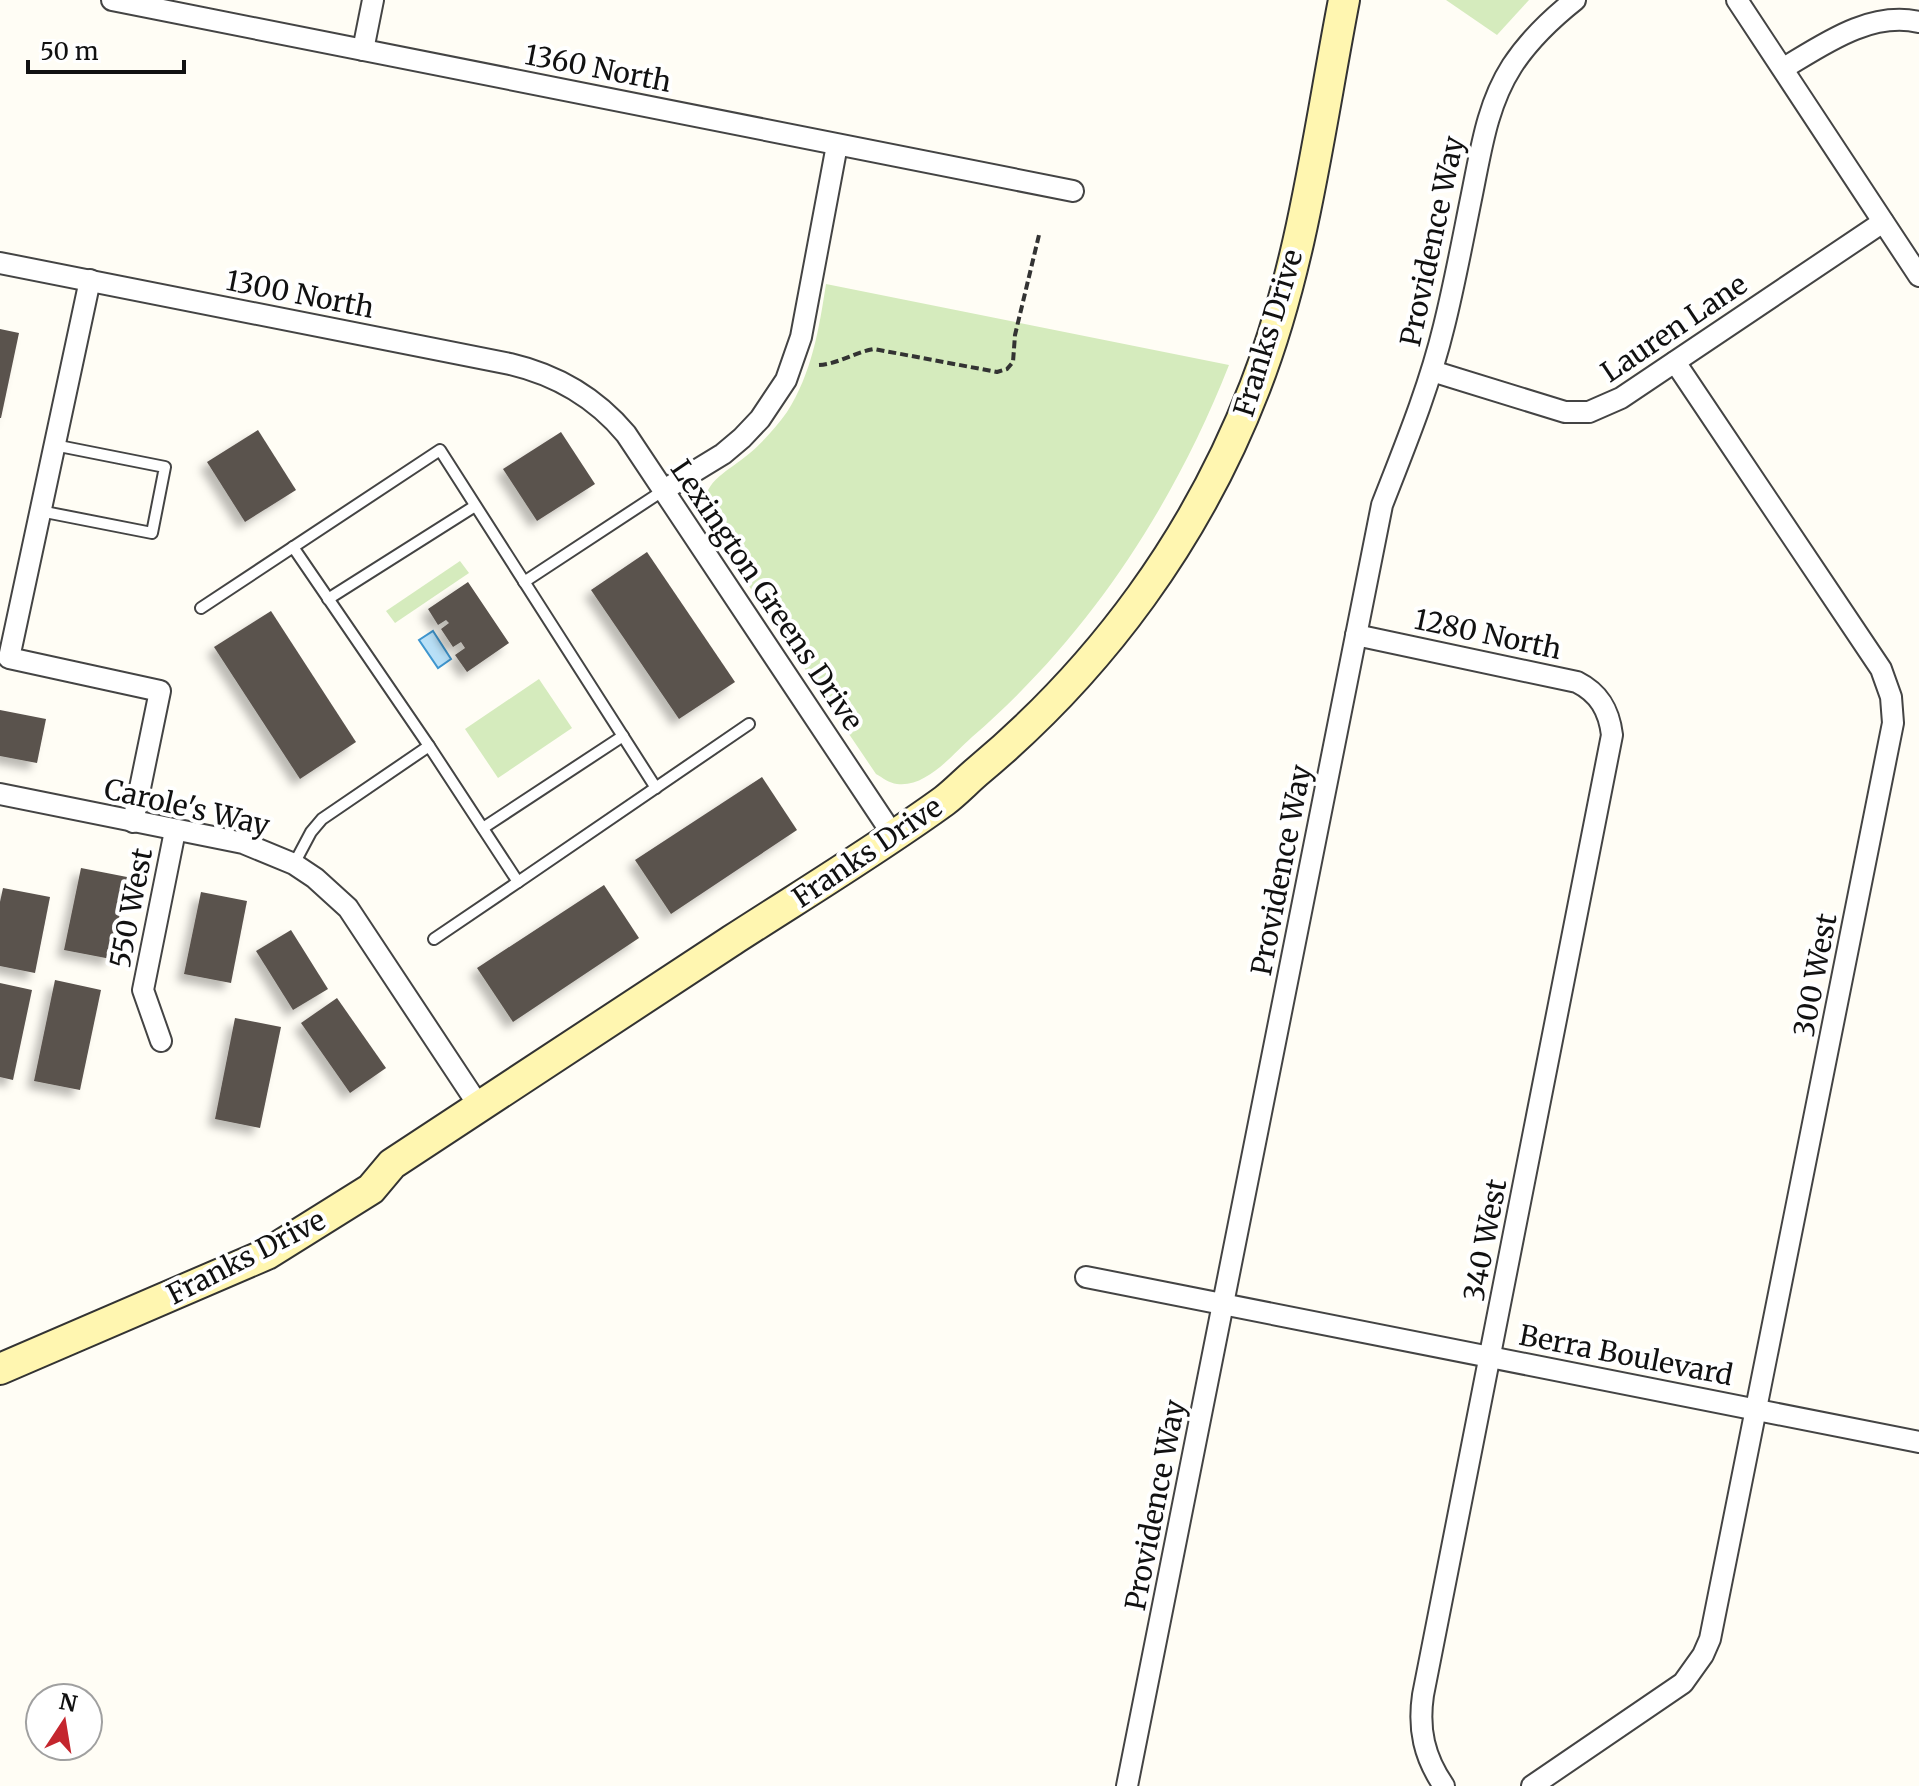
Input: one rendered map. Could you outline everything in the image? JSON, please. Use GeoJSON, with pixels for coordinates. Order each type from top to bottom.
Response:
{"type":"FeatureCollection","features":[{"type":"Feature","properties":{"kind":"street","name":"1360 North"},"geometry":{"type":"LineString","coordinates":[[112,0],[1073,191]]}},
{"type":"Feature","properties":{"kind":"street"},"geometry":{"type":"LineString","coordinates":[[363,50],[373,0]]}},
{"type":"Feature","properties":{"kind":"street","name":"Franks Drive"},"geometry":{"type":"LineString","coordinates":[[0,1369],[267,1254],[371,1189],[392,1164],[947,799],[1040,717],[1075,680],[1141,598],[1170,556],[1219,470],[1255,387],[1284,299],[1301,226],[1344,0]]}},
{"type":"Feature","properties":{"kind":"street","name":"Providence Way"},"geometry":{"type":"LineString","coordinates":[[1127,1786],[1382,505],[1432,371],[1454,287],[1484,133],[1494,101],[1525,48],[1575,0]]}},
{"type":"Feature","properties":{"kind":"street"},"geometry":{"type":"LineString","coordinates":[[1737,0],[1919,276]]}},
{"type":"Feature","properties":{"kind":"street"},"geometry":{"type":"LineString","coordinates":[[1784,68],[1836,38],[1868,24],[1904,18],[1919,22]]}},
{"type":"Feature","properties":{"kind":"street"},"geometry":{"type":"LineString","coordinates":[[664,490],[723,454],[742,438],[760,419],[786,380],[801,337],[837,145]]}},
{"type":"Feature","properties":{"kind":"street","name":"Lauren Lane"},"geometry":{"type":"LineString","coordinates":[[1432,371],[1554,409],[1577,412],[1611,404],[1883,222]]}},
{"type":"Feature","properties":{"kind":"street","name":"1300 North"},"geometry":{"type":"LineString","coordinates":[[0,263],[510,364],[533,370],[584,395]]}},
{"type":"Feature","properties":{"kind":"street"},"geometry":{"type":"LineString","coordinates":[[90,280],[9,658],[160,691],[133,822]]}},
{"type":"Feature","properties":{"kind":"street","name":"300 West"},"geometry":{"type":"LineString","coordinates":[[1532,1786],[1683,1683],[1703,1655],[1714,1623],[1885,767],[1893,710],[1887,683],[1873,656],[1675,362]]}},
{"type":"Feature","properties":{"kind":"street","name":"Lexington Greens Drive"},"geometry":{"type":"LineString","coordinates":[[584,395],[609,414],[664,490],[893,835]]}},
{"type":"Feature","properties":{"kind":"street","name":"1280 North"},"geometry":{"type":"LineString","coordinates":[[1356,635],[1566,678],[1586,686],[1601,701]]}},
{"type":"Feature","properties":{"kind":"street","name":"340 West"},"geometry":{"type":"LineString","coordinates":[[1444,1786],[1424,1749],[1420,1714],[1611,747],[1611,723],[1601,701]]}},
{"type":"Feature","properties":{"kind":"street","name":"Carole's Way"},"geometry":{"type":"LineString","coordinates":[[0,794],[243,843],[294,864],[324,885],[348,908],[479,1106]]}},
{"type":"Feature","properties":{"kind":"street","name":"550 West"},"geometry":{"type":"LineString","coordinates":[[161,1041],[143,990],[175,831]]}},
{"type":"Feature","properties":{"kind":"street","name":"Berra Boulevard"},"geometry":{"type":"LineString","coordinates":[[1086,1277],[1919,1442]]}},
{"type":"Feature","properties":{"kind":"lane"},"geometry":{"type":"LineString","coordinates":[[40,511],[152,533],[165,467],[54,445]]}},
{"type":"Feature","properties":{"kind":"lane"},"geometry":{"type":"LineString","coordinates":[[201,608],[440,450],[656,788]]}},
{"type":"Feature","properties":{"kind":"lane"},"geometry":{"type":"LineString","coordinates":[[524,582],[664,490]]}},
{"type":"Feature","properties":{"kind":"lane"},"geometry":{"type":"LineString","coordinates":[[328,599],[475,506]]}},
{"type":"Feature","properties":{"kind":"lane"},"geometry":{"type":"LineString","coordinates":[[293,547],[518,882]]}},
{"type":"Feature","properties":{"kind":"lane"},"geometry":{"type":"LineString","coordinates":[[434,939],[749,724]]}},
{"type":"Feature","properties":{"kind":"lane"},"geometry":{"type":"LineString","coordinates":[[483,828],[623,736]]}},
{"type":"Feature","properties":{"kind":"lane"},"geometry":{"type":"LineString","coordinates":[[294,864],[311,832],[322,819],[429,746]]}},
{"type":"Feature","properties":{"kind":"path"},"geometry":{"type":"LineString","coordinates":[[819,365],[829,364],[857,351],[874,349],[997,372],[1007,369],[1013,362],[1015,335],[1039,235]]}},
{"type":"Feature","properties":{"kind":"green space"},"geometry":{"type":"Polygon","coordinates":[[[1446,0],[1529,0],[1497,35],[1446,0]]]}},
{"type":"Feature","properties":{"kind":"green space"},"geometry":{"type":"Polygon","coordinates":[[[826,284],[1229,365],[1207,418],[1154,519],[1090,613],[1014,698],[938,768],[908,784],[894,783],[876,774],[707,524],[704,510],[708,489],[714,481],[765,439],[796,397],[813,350],[826,284]]]}},
{"type":"Feature","properties":{"kind":"green space"},"geometry":{"type":"Polygon","coordinates":[[[460,561],[469,573],[395,623],[386,611],[460,561]]]}},
{"type":"Feature","properties":{"kind":"green space"},"geometry":{"type":"Polygon","coordinates":[[[539,679],[572,728],[498,778],[465,729],[539,679]]]}},
{"type":"Feature","properties":{"kind":"water"},"geometry":{"type":"Polygon","coordinates":[[[433,631],[451,659],[438,668],[419,640],[433,631]]]}},
{"type":"Feature","properties":{"kind":"building"},"geometry":{"type":"Polygon","coordinates":[[[0,329],[19,333],[1,418],[0,418],[0,329]]]}},
{"type":"Feature","properties":{"kind":"building"},"geometry":{"type":"Polygon","coordinates":[[[258,430],[296,490],[245,522],[207,462],[258,430]]]}},
{"type":"Feature","properties":{"kind":"building"},"geometry":{"type":"Polygon","coordinates":[[[561,432],[595,484],[537,521],[503,469],[561,432]]]}},
{"type":"Feature","properties":{"kind":"building"},"geometry":{"type":"Polygon","coordinates":[[[647,552],[735,682],[679,719],[591,590],[647,552]]]}},
{"type":"Feature","properties":{"kind":"building"},"geometry":{"type":"Polygon","coordinates":[[[468,582],[509,643],[467,672],[455,655],[465,648],[461,642],[453,647],[441,629],[449,623],[446,620],[438,625],[428,609],[468,582]]]}},
{"type":"Feature","properties":{"kind":"building"},"geometry":{"type":"Polygon","coordinates":[[[271,611],[356,742],[300,779],[214,647],[271,611]]]}},
{"type":"Feature","properties":{"kind":"building"},"geometry":{"type":"Polygon","coordinates":[[[0,710],[46,719],[37,763],[0,756],[0,710]]]}},
{"type":"Feature","properties":{"kind":"building"},"geometry":{"type":"Polygon","coordinates":[[[762,777],[797,830],[671,914],[635,860],[762,777]]]}},
{"type":"Feature","properties":{"kind":"building"},"geometry":{"type":"Polygon","coordinates":[[[81,868],[127,877],[111,959],[64,950],[81,868]]]}},
{"type":"Feature","properties":{"kind":"building"},"geometry":{"type":"Polygon","coordinates":[[[604,885],[639,938],[513,1022],[477,968],[604,885]]]}},
{"type":"Feature","properties":{"kind":"building"},"geometry":{"type":"Polygon","coordinates":[[[3,888],[50,897],[35,973],[0,966],[0,902],[3,888]]]}},
{"type":"Feature","properties":{"kind":"building"},"geometry":{"type":"Polygon","coordinates":[[[201,892],[247,901],[231,983],[184,974],[201,892]]]}},
{"type":"Feature","properties":{"kind":"building"},"geometry":{"type":"Polygon","coordinates":[[[291,930],[328,989],[293,1010],[256,951],[291,930]]]}},
{"type":"Feature","properties":{"kind":"building"},"geometry":{"type":"Polygon","coordinates":[[[55,980],[101,990],[80,1090],[34,1081],[55,980]]]}},
{"type":"Feature","properties":{"kind":"building"},"geometry":{"type":"Polygon","coordinates":[[[0,983],[32,990],[13,1080],[0,1077],[0,983]]]}},
{"type":"Feature","properties":{"kind":"building"},"geometry":{"type":"Polygon","coordinates":[[[337,998],[386,1068],[350,1093],[301,1023],[337,998]]]}},
{"type":"Feature","properties":{"kind":"building"},"geometry":{"type":"Polygon","coordinates":[[[235,1018],[281,1027],[260,1128],[215,1119],[235,1018]]]}}]}
